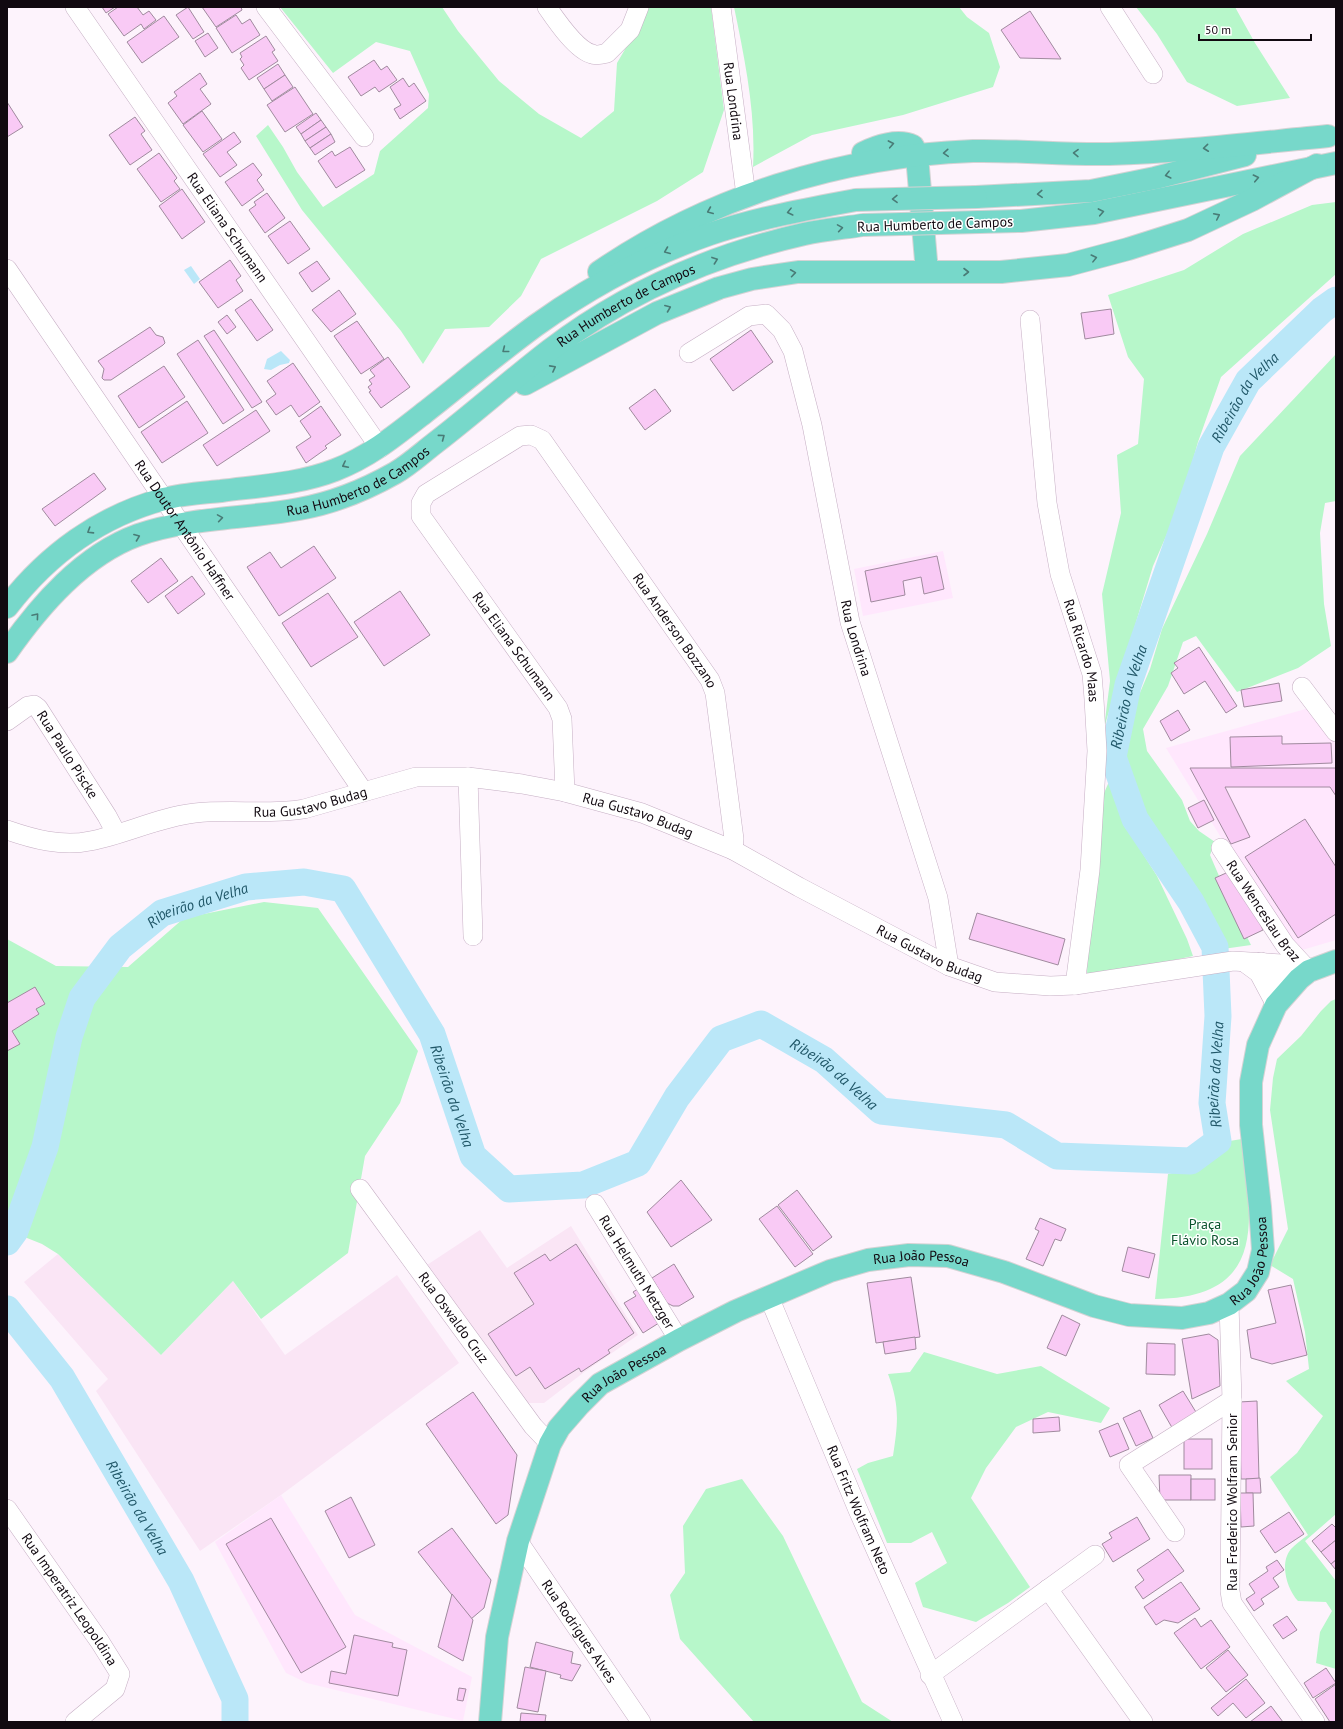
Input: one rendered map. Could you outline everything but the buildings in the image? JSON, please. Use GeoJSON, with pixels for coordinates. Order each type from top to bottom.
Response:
{"type":"FeatureCollection","features":[{"type":"Feature","properties":{"kind":"main road","name":"Rua Humberto de Campos"},"geometry":{"type":"LineString","coordinates":[[7,607],[37,573],[68,544],[105,521],[164,499],[287,483],[335,470],[380,448],[536,326],[582,296],[661,253],[709,234],[752,221],[803,209],[856,200],[976,197],[1091,191],[1155,178],[1332,135]]}},
{"type":"Feature","properties":{"kind":"main road"},"geometry":{"type":"LineString","coordinates":[[536,326],[583,283],[626,253],[689,220],[746,195],[829,170],[917,156],[973,151],[1108,154],[1197,149],[1332,135]]}},
{"type":"Feature","properties":{"kind":"main road"},"geometry":{"type":"LineString","coordinates":[[917,156],[927,272]]}},
{"type":"Feature","properties":{"kind":"main road","name":"Rua Humberto de Campos"},"geometry":{"type":"LineString","coordinates":[[7,652],[58,590],[79,569],[103,552],[138,536],[182,524],[226,517],[299,509],[349,495],[397,472],[482,407],[551,350],[615,305],[674,276],[718,259],[765,244],[807,233],[863,225],[1021,221],[1094,213],[1326,164]]}},
{"type":"Feature","properties":{"kind":"main road"},"geometry":{"type":"LineString","coordinates":[[482,407],[657,313],[719,288],[752,279],[798,272],[1001,272],[1068,265],[1128,250],[1188,230],[1326,164]]}},
{"type":"Feature","properties":{"kind":"main road","name":"Rua João Pessoa"},"geometry":{"type":"LineString","coordinates":[[490,1722],[497,1636],[518,1541],[550,1444],[559,1428],[578,1405],[600,1384],[679,1340],[736,1311],[830,1271],[868,1260],[909,1255],[948,1256],[1004,1272],[1094,1306],[1129,1315],[1182,1318],[1208,1313],[1229,1304],[1246,1291],[1258,1272],[1263,1250],[1251,1125],[1251,1082],[1258,1045],[1278,1001],[1296,975],[1336,961]]}},
{"type":"Feature","properties":{"kind":"street","name":"Rua Eliana Schumann"},"geometry":{"type":"LineString","coordinates":[[75,7],[380,448]]}},
{"type":"Feature","properties":{"kind":"street"},"geometry":{"type":"LineString","coordinates":[[266,7],[364,136]]}},
{"type":"Feature","properties":{"kind":"street"},"geometry":{"type":"LineString","coordinates":[[547,7],[581,48],[592,55],[607,53],[630,30],[639,7]]}},
{"type":"Feature","properties":{"kind":"street","name":"Rua Londrina"},"geometry":{"type":"LineString","coordinates":[[721,7],[746,195]]}},
{"type":"Feature","properties":{"kind":"street"},"geometry":{"type":"LineString","coordinates":[[1110,7],[1152,74]]}},
{"type":"Feature","properties":{"kind":"street","name":"Rua Doutor Antônio Haffner"},"geometry":{"type":"LineString","coordinates":[[7,269],[363,791]]}},
{"type":"Feature","properties":{"kind":"street","name":"Rua Londrina"},"geometry":{"type":"LineString","coordinates":[[689,353],[749,316],[766,314],[782,330],[793,351],[812,425],[850,622],[938,898],[949,966]]}},
{"type":"Feature","properties":{"kind":"street","name":"Rua Ricardo Maas"},"geometry":{"type":"LineString","coordinates":[[1030,320],[1047,503],[1060,574],[1092,674],[1094,699],[1097,751],[1090,870],[1075,985]]}},
{"type":"Feature","properties":{"kind":"street","name":"Rua Eliana Schumann"},"geometry":{"type":"LineString","coordinates":[[542,440],[530,435],[520,436],[426,494],[421,503],[421,516],[558,708],[562,719],[565,792]]}},
{"type":"Feature","properties":{"kind":"street","name":"Rua Anderson Bozzano"},"geometry":{"type":"LineString","coordinates":[[542,440],[710,680],[715,693],[734,839],[733,850]]}},
{"type":"Feature","properties":{"kind":"street"},"geometry":{"type":"LineString","coordinates":[[1302,687],[1336,732]]}},
{"type":"Feature","properties":{"kind":"street","name":"Rua Paulo Piscke"},"geometry":{"type":"LineString","coordinates":[[7,721],[28,706],[34,705],[38,708],[107,816],[116,833]]}},
{"type":"Feature","properties":{"kind":"street","name":"Rua Gustavo Budag"},"geometry":{"type":"LineString","coordinates":[[7,830],[46,841],[68,843],[90,841],[167,818],[195,813],[230,811],[286,812],[304,809],[416,777],[468,777],[522,784],[565,792],[642,813],[733,850],[806,891],[949,966],[995,982],[1050,986],[1075,985],[1187,967],[1249,964],[1282,964],[1296,975]]}},
{"type":"Feature","properties":{"kind":"street"},"geometry":{"type":"LineString","coordinates":[[468,777],[473,936]]}},
{"type":"Feature","properties":{"kind":"street","name":"Rua Wenceslau Braz"},"geometry":{"type":"LineString","coordinates":[[1221,848],[1285,945],[1296,975]]}},
{"type":"Feature","properties":{"kind":"street"},"geometry":{"type":"LineString","coordinates":[[1249,964],[1296,975]]}},
{"type":"Feature","properties":{"kind":"street"},"geometry":{"type":"LineString","coordinates":[[1249,964],[1278,1001]]}},
{"type":"Feature","properties":{"kind":"street","name":"Rua Oswaldo Cruz"},"geometry":{"type":"LineString","coordinates":[[360,1189],[533,1426],[550,1444]]}},
{"type":"Feature","properties":{"kind":"street","name":"Rua Helmuth Metzger"},"geometry":{"type":"LineString","coordinates":[[595,1204],[679,1340]]}},
{"type":"Feature","properties":{"kind":"street","name":"Rua Fritz Wolfram Neto"},"geometry":{"type":"LineString","coordinates":[[769,1297],[858,1510],[930,1675],[953,1722]]}},
{"type":"Feature","properties":{"kind":"street","name":"Rua Frederico Wolfram Senior"},"geometry":{"type":"LineString","coordinates":[[1229,1304],[1232,1400],[1230,1591],[1232,1603],[1315,1722]]}},
{"type":"Feature","properties":{"kind":"street"},"geometry":{"type":"LineString","coordinates":[[1175,1532],[1129,1465],[1232,1400]]}},
{"type":"Feature","properties":{"kind":"street","name":"Rua Imperatriz Leopoldina"},"geometry":{"type":"LineString","coordinates":[[7,1509],[100,1642],[120,1674],[114,1689],[75,1722]]}},
{"type":"Feature","properties":{"kind":"street","name":"Rua Rodrigues Alves"},"geometry":{"type":"LineString","coordinates":[[518,1541],[641,1722]]}},
{"type":"Feature","properties":{"kind":"street"},"geometry":{"type":"LineString","coordinates":[[930,1675],[1095,1554]]}},
{"type":"Feature","properties":{"kind":"street"},"geometry":{"type":"LineString","coordinates":[[1048,1589],[1143,1722]]}},
{"type":"Feature","properties":{"kind":"shaded area"},"geometry":{"type":"Polygon","coordinates":[[[943,551],[953,598],[863,616],[854,569],[943,551]]]}},
{"type":"Feature","properties":{"kind":"shaded area"},"geometry":{"type":"Polygon","coordinates":[[[1309,708],[1336,745],[1336,940],[1292,953],[1166,748],[1309,708]]]}},
{"type":"Feature","properties":{"kind":"shaded area"},"geometry":{"type":"Polygon","coordinates":[[[571,1226],[638,1335],[583,1373],[544,1403],[526,1403],[427,1265],[480,1230],[507,1268],[571,1226]]]}},
{"type":"Feature","properties":{"kind":"shaded area"},"geometry":{"type":"Polygon","coordinates":[[[58,1254],[161,1355],[233,1281],[285,1355],[397,1275],[459,1363],[281,1495],[200,1551],[96,1391],[108,1379],[24,1282],[58,1254]]]}},
{"type":"Feature","properties":{"kind":"shaded area"},"geometry":{"type":"Polygon","coordinates":[[[281,1495],[355,1615],[472,1677],[463,1721],[307,1683],[286,1673],[215,1542],[281,1495]]]}},
{"type":"Feature","properties":{"kind":"green space"},"geometry":{"type":"Polygon","coordinates":[[[280,7],[442,7],[458,31],[499,81],[539,114],[581,138],[614,111],[617,63],[644,17],[647,7],[711,7],[724,110],[703,172],[657,201],[541,259],[521,296],[489,327],[445,329],[423,364],[401,331],[302,210],[256,136],[268,125],[283,147],[297,172],[323,207],[374,174],[380,151],[428,108],[429,94],[410,51],[376,42],[333,73],[280,7]]]}},
{"type":"Feature","properties":{"kind":"green space"},"geometry":{"type":"Polygon","coordinates":[[[734,7],[959,7],[967,17],[989,33],[1000,67],[993,87],[903,115],[812,135],[753,167],[753,127],[749,87],[734,7]]]}},
{"type":"Feature","properties":{"kind":"green space"},"geometry":{"type":"Polygon","coordinates":[[[1136,7],[1235,7],[1255,43],[1290,98],[1237,106],[1187,82],[1157,34],[1136,7]]]}},
{"type":"Feature","properties":{"kind":"green space"},"geometry":{"type":"Polygon","coordinates":[[[1336,202],[1336,274],[1221,377],[1198,442],[1181,502],[1153,566],[1104,728],[1110,681],[1102,594],[1121,513],[1117,455],[1138,444],[1144,379],[1128,357],[1108,295],[1184,270],[1243,234],[1312,205],[1336,202]]]}},
{"type":"Feature","properties":{"kind":"green space"},"geometry":{"type":"Polygon","coordinates":[[[1336,354],[1336,501],[1325,503],[1320,533],[1324,604],[1331,646],[1298,668],[1237,692],[1196,636],[1183,642],[1168,686],[1143,729],[1147,751],[1182,800],[1190,821],[1199,831],[1215,842],[1210,855],[1235,913],[1251,945],[1223,949],[1185,880],[1150,826],[1119,760],[1128,721],[1150,669],[1162,629],[1207,534],[1240,456],[1336,354]]]}},
{"type":"Feature","properties":{"kind":"green space"},"geometry":{"type":"Polygon","coordinates":[[[1111,777],[1136,843],[1157,876],[1187,939],[1193,956],[1137,968],[1087,974],[1088,937],[1091,909],[1099,877],[1101,800],[1111,777]]]}},
{"type":"Feature","properties":{"kind":"green space"},"geometry":{"type":"Polygon","coordinates":[[[264,902],[318,908],[418,1051],[400,1103],[365,1156],[348,1253],[261,1319],[233,1281],[161,1355],[58,1254],[42,1244],[7,1230],[7,939],[56,966],[128,967],[184,918],[264,902]]]}},
{"type":"Feature","properties":{"kind":"green space"},"geometry":{"type":"Polygon","coordinates":[[[1336,999],[1336,1514],[1305,1541],[1336,1581],[1336,1669],[1316,1663],[1320,1632],[1332,1611],[1326,1602],[1298,1601],[1288,1583],[1285,1568],[1287,1555],[1293,1547],[1308,1535],[1270,1477],[1297,1453],[1323,1416],[1286,1381],[1309,1369],[1305,1332],[1293,1279],[1270,1265],[1288,1229],[1270,1110],[1273,1078],[1277,1059],[1301,1036],[1321,1011],[1331,1001],[1336,999]]]}},
{"type":"Feature","properties":{"kind":"green space","name":"Praça Flávio Rosa"},"geometry":{"type":"Polygon","coordinates":[[[1242,1139],[1249,1198],[1249,1225],[1245,1249],[1235,1270],[1218,1285],[1192,1295],[1155,1299],[1168,1174],[1200,1165],[1212,1157],[1223,1142],[1242,1139]]]}},
{"type":"Feature","properties":{"kind":"green space"},"geometry":{"type":"Polygon","coordinates":[[[924,1352],[997,1374],[1041,1366],[1110,1408],[1101,1423],[1048,1412],[1016,1427],[986,1468],[971,1498],[1030,1587],[1008,1603],[976,1622],[923,1607],[915,1583],[947,1563],[932,1532],[911,1543],[887,1543],[857,1469],[868,1463],[893,1456],[897,1415],[895,1396],[888,1374],[910,1372],[924,1352]]]}},
{"type":"Feature","properties":{"kind":"green space"},"geometry":{"type":"Polygon","coordinates":[[[742,1479],[783,1536],[862,1702],[893,1722],[754,1722],[680,1639],[670,1595],[685,1573],[683,1526],[706,1489],[742,1479]]]}},
{"type":"Feature","properties":{"kind":"water"},"geometry":{"type":"Polygon","coordinates":[[[191,266],[200,279],[194,284],[184,270],[191,266]]]}},
{"type":"Feature","properties":{"kind":"water"},"geometry":{"type":"Polygon","coordinates":[[[281,351],[290,360],[289,363],[280,365],[271,370],[264,369],[267,359],[281,351]]]}},
{"type":"Feature","properties":{"kind":"waterway","name":"Ribeirão da Velha"},"geometry":{"type":"LineString","coordinates":[[7,1242],[15,1231],[45,1147],[69,1037],[82,998],[120,947],[162,913],[246,887],[304,882],[343,889],[432,1034],[473,1156],[509,1189],[583,1185],[638,1163],[677,1097],[721,1039],[761,1024],[824,1060],[881,1111],[1006,1125],[1057,1156],[1191,1161],[1218,1141],[1212,1103],[1218,1016],[1215,947],[1191,902],[1135,819],[1113,757],[1128,685],[1211,447],[1248,381],[1322,310],[1336,300]]}},
{"type":"Feature","properties":{"kind":"waterway","name":"Ribeirão da Velha"},"geometry":{"type":"LineString","coordinates":[[7,1309],[62,1378],[181,1581],[235,1699],[235,1722]]}}]}
